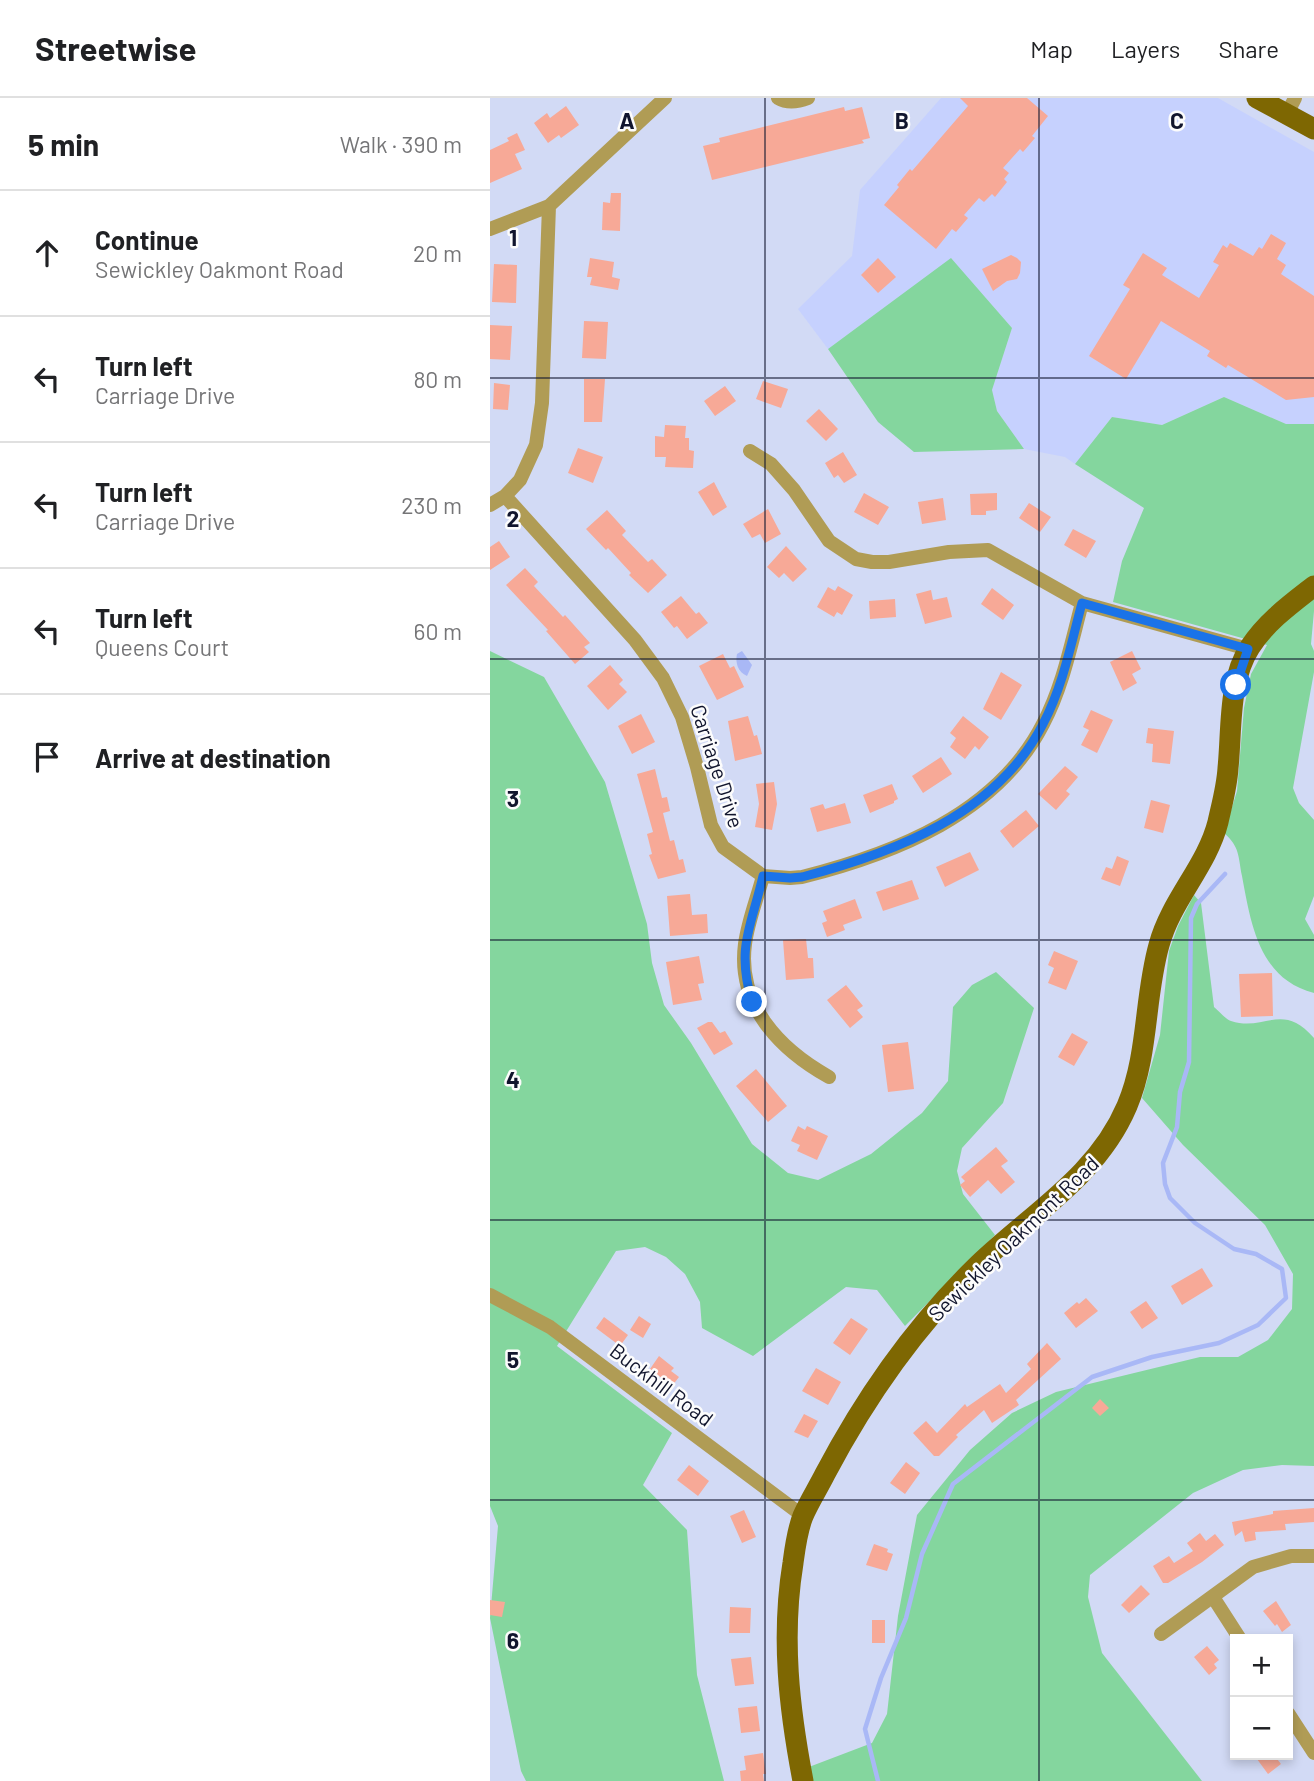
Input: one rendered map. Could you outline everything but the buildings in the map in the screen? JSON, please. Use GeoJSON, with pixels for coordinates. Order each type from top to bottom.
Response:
{"type":"FeatureCollection","features":[{"type":"Feature","properties":{"kind":"main road"},"geometry":{"type":"LineString","coordinates":[[1257,98],[1291,106],[1314,129]]}},
{"type":"Feature","properties":{"kind":"main road","name":"Sewickley Oakmont Road"},"geometry":{"type":"LineString","coordinates":[[803,1781],[791,1708],[785,1641],[791,1573],[803,1516],[840,1444],[896,1356],[974,1269],[1080,1177],[1103,1150],[1120,1121],[1143,1053],[1159,944],[1170,914],[1217,826],[1226,786],[1236,685],[1248,649],[1275,618],[1314,586]]}},
{"type":"Feature","properties":{"kind":"street"},"geometry":{"type":"LineString","coordinates":[[490,229],[549,206],[665,98]]}},
{"type":"Feature","properties":{"kind":"street"},"geometry":{"type":"LineString","coordinates":[[778,98],[798,102],[808,98]]}},
{"type":"Feature","properties":{"kind":"street"},"geometry":{"type":"LineString","coordinates":[[490,505],[505,496],[520,480],[536,445],[542,403],[549,206]]}},
{"type":"Feature","properties":{"kind":"street"},"geometry":{"type":"LineString","coordinates":[[750,452],[771,464],[794,490],[830,541],[856,558],[889,562],[972,549],[989,550],[1082,603],[1248,649]]}},
{"type":"Feature","properties":{"kind":"street","name":"Carriage Drive"},"geometry":{"type":"LineString","coordinates":[[505,496],[629,633],[663,678],[682,717],[715,836],[731,855],[763,876]]}},
{"type":"Feature","properties":{"kind":"street"},"geometry":{"type":"LineString","coordinates":[[829,1077],[799,1059],[784,1045],[752,1002],[744,964],[745,945],[763,876],[802,877],[865,858],[945,824],[978,801],[1013,766],[1042,727],[1061,681],[1082,603]]}},
{"type":"Feature","properties":{"kind":"street","name":"Buckhill Road"},"geometry":{"type":"LineString","coordinates":[[490,1295],[550,1326],[803,1516]]}},
{"type":"Feature","properties":{"kind":"street"},"geometry":{"type":"LineString","coordinates":[[1161,1634],[1253,1567],[1291,1556],[1314,1556]]}},
{"type":"Feature","properties":{"kind":"street"},"geometry":{"type":"LineString","coordinates":[[1213,1597],[1237,1634]]}},
{"type":"Feature","properties":{"kind":"street"},"geometry":{"type":"LineString","coordinates":[[1293,1721],[1314,1753]]}},
{"type":"Feature","properties":{"kind":"shaded area"},"geometry":{"type":"Polygon","coordinates":[[[941,98],[1218,98],[1314,152],[1314,424],[1286,424],[1224,397],[1162,425],[1112,417],[1075,464],[1065,457],[1024,449],[997,411],[992,390],[1012,328],[951,259],[828,349],[798,309],[852,256],[860,190],[941,98]]]}},
{"type":"Feature","properties":{"kind":"shaded area"},"geometry":{"type":"Polygon","coordinates":[[[742,651],[752,665],[747,676],[739,670],[737,664],[737,654],[742,651]]]}},
{"type":"Feature","properties":{"kind":"green space"},"geometry":{"type":"Polygon","coordinates":[[[951,258],[1012,328],[992,390],[997,411],[1024,449],[914,452],[878,422],[828,349],[951,258]]]}},
{"type":"Feature","properties":{"kind":"green space"},"geometry":{"type":"Polygon","coordinates":[[[1224,397],[1286,424],[1314,424],[1314,611],[1311,644],[1314,651],[1314,672],[1293,788],[1299,803],[1314,820],[1314,896],[1305,919],[1314,935],[1314,993],[1295,986],[1281,976],[1269,962],[1249,913],[1238,852],[1224,833],[1237,791],[1244,708],[1251,674],[1267,645],[1113,602],[1122,561],[1144,508],[1075,464],[1112,417],[1162,425],[1224,397]]]}},
{"type":"Feature","properties":{"kind":"green space"},"geometry":{"type":"Polygon","coordinates":[[[490,651],[544,677],[605,782],[647,924],[652,963],[664,1005],[691,1043],[752,1144],[788,1173],[818,1180],[871,1154],[922,1113],[948,1081],[953,1007],[972,985],[996,972],[1034,1008],[1003,1103],[962,1148],[957,1171],[963,1194],[995,1235],[905,1326],[877,1290],[846,1287],[753,1356],[702,1328],[700,1302],[685,1274],[666,1257],[645,1247],[616,1251],[557,1346],[672,1433],[643,1485],[687,1530],[697,1675],[724,1781],[526,1781],[521,1771],[490,1618],[498,1526],[490,1506],[490,651]]]}},
{"type":"Feature","properties":{"kind":"green space"},"geometry":{"type":"Polygon","coordinates":[[[1194,895],[1201,903],[1214,1007],[1229,1020],[1243,1023],[1283,1019],[1292,1021],[1314,1038],[1314,1466],[1282,1465],[1243,1470],[1193,1493],[1090,1575],[1088,1597],[1102,1653],[1202,1781],[803,1781],[801,1770],[872,1743],[887,1714],[898,1616],[917,1515],[970,1450],[1012,1413],[1056,1392],[1200,1357],[1238,1357],[1268,1340],[1292,1309],[1293,1274],[1265,1225],[1183,1145],[1142,1098],[1160,1035],[1169,951],[1194,895]]]}},
{"type":"Feature","properties":{"kind":"waterway"},"geometry":{"type":"LineString","coordinates":[[878,1781],[865,1729],[881,1678],[906,1618],[922,1554],[953,1484],[1092,1377],[1152,1357],[1219,1343],[1258,1325],[1286,1298],[1282,1269],[1256,1254],[1234,1249],[1195,1223],[1170,1198],[1165,1184],[1163,1163],[1177,1127],[1180,1092],[1189,1062],[1191,918],[1197,904],[1225,874]]}},
{"type":"Feature","properties":{"kind":"route"},"geometry":{"type":"LineString","coordinates":[[752,1002],[746,981],[745,945],[763,876],[802,877],[874,855],[945,824],[978,801],[1013,766],[1042,727],[1061,681],[1082,603],[1248,649],[1236,685]]}}]}
